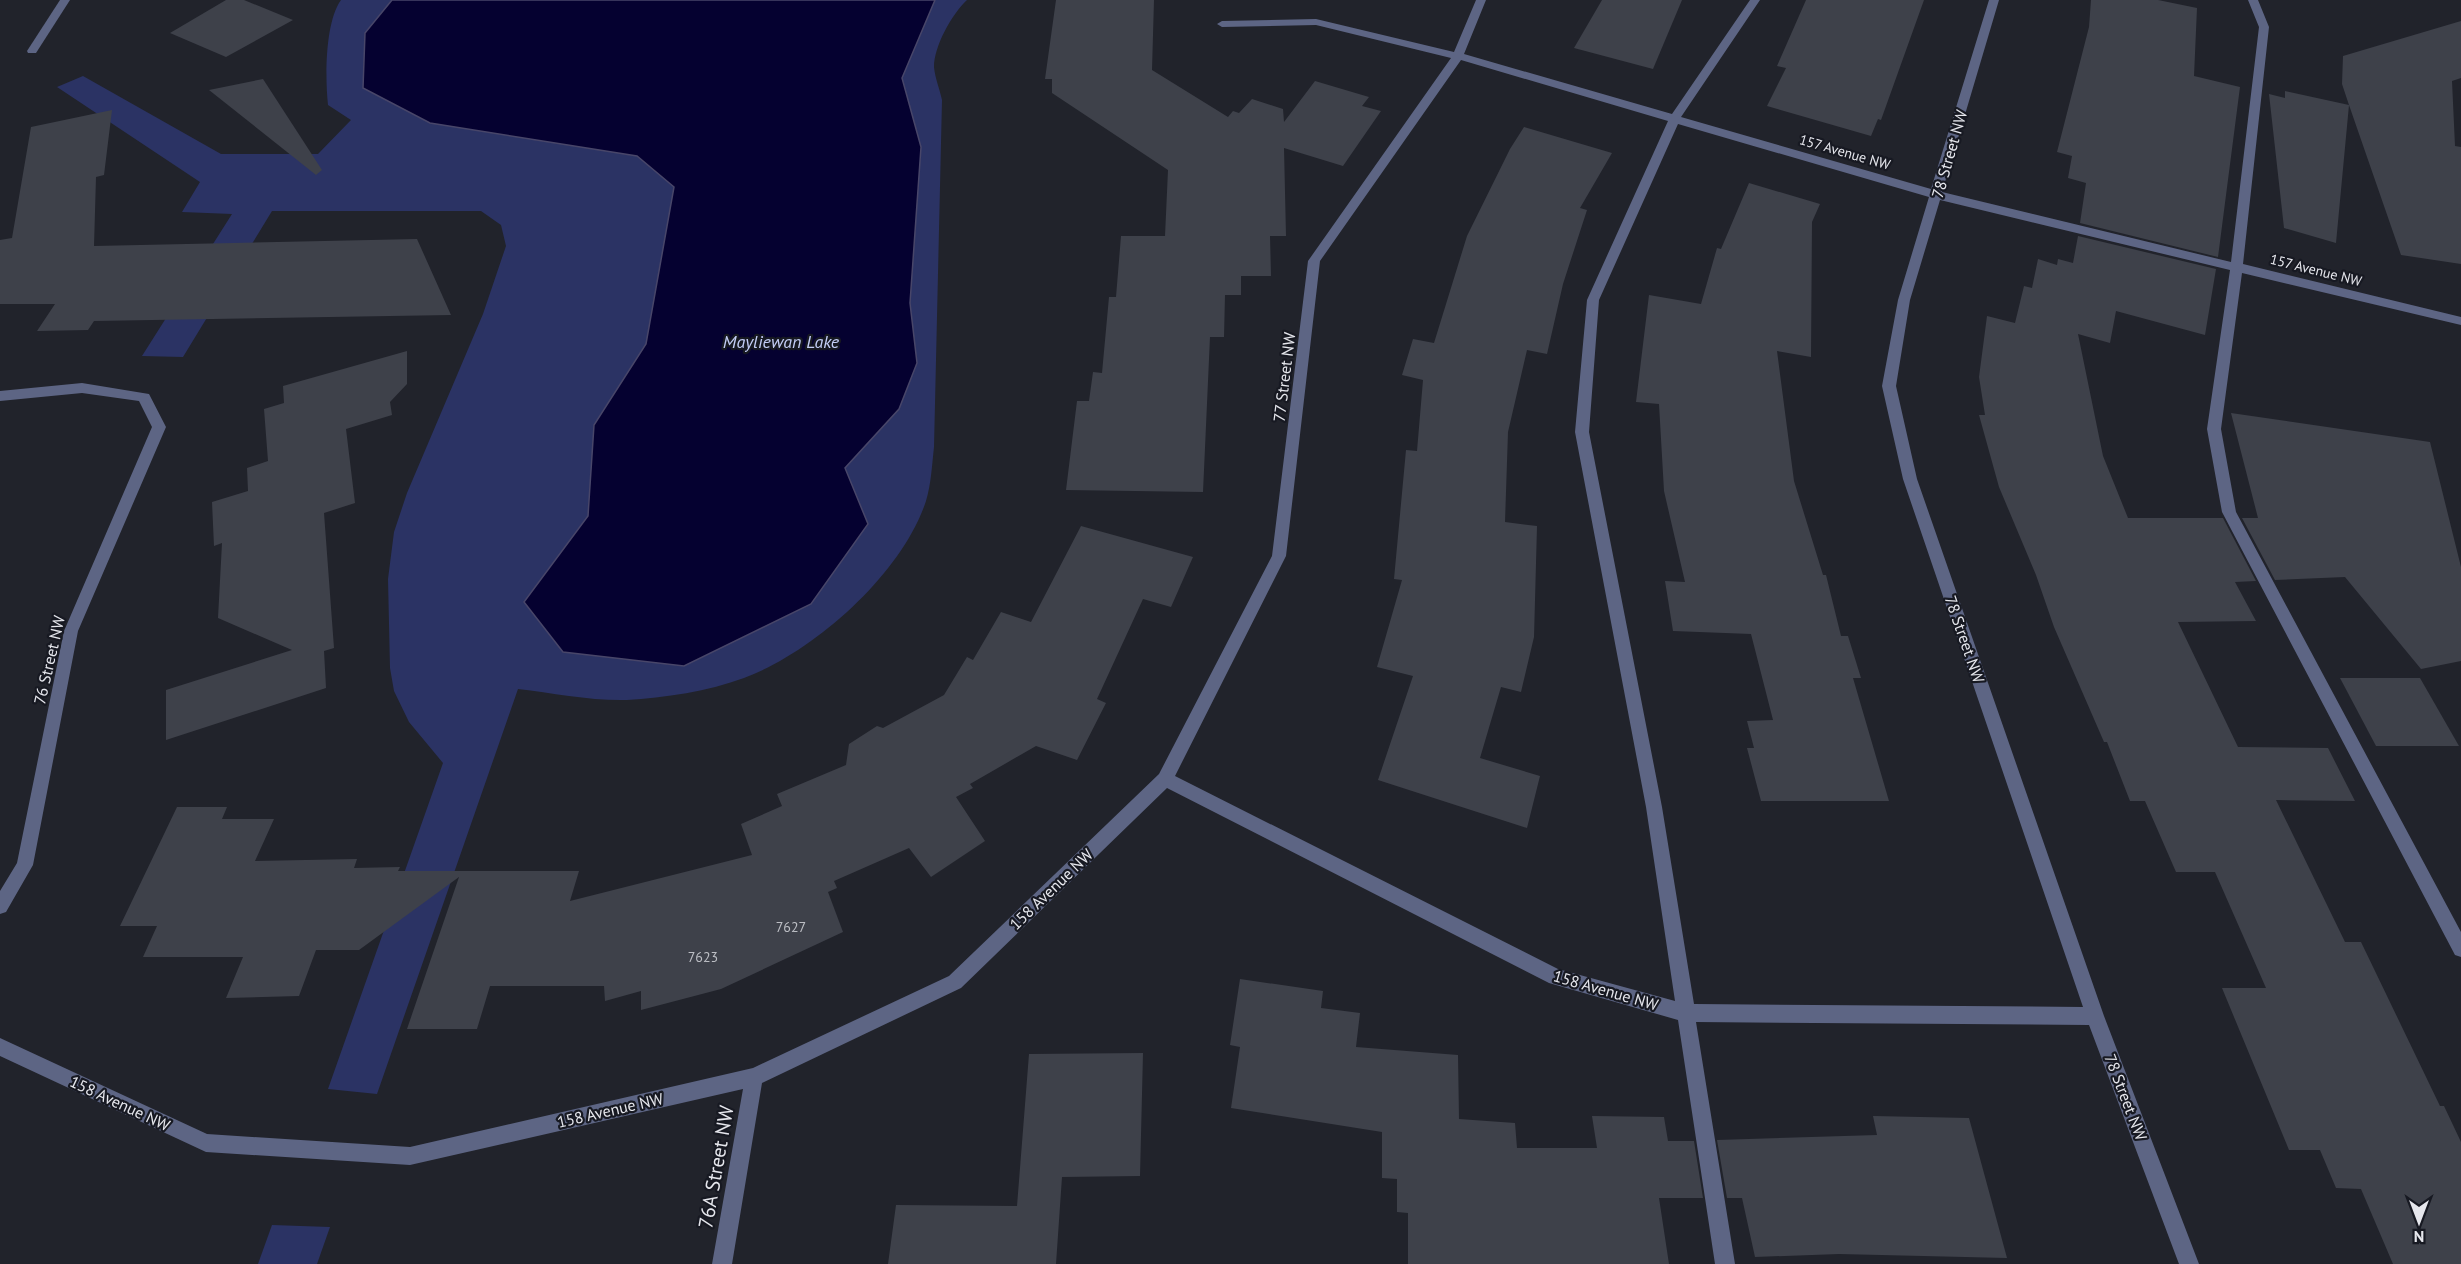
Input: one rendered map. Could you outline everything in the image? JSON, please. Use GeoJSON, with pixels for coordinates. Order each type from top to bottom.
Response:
{"type":"FeatureCollection","features":[{"type":"Feature","properties":{"kind":"street"},"geometry":{"type":"LineString","coordinates":[[32,51],[65,0]]}},
{"type":"Feature","properties":{"kind":"street","name":"77 Street NW"},"geometry":{"type":"LineString","coordinates":[[1165,779],[1279,556],[1314,261],[1458,56],[1481,0]]}},
{"type":"Feature","properties":{"kind":"street"},"geometry":{"type":"LineString","coordinates":[[1725,1264],[1654,807],[1582,432],[1593,300],[1675,118],[1755,0]]}},
{"type":"Feature","properties":{"kind":"street","name":"78 Street NW"},"geometry":{"type":"LineString","coordinates":[[1994,0],[1904,300],[1889,386],[1910,479],[2095,1016],[2189,1264]]}},
{"type":"Feature","properties":{"kind":"street"},"geometry":{"type":"LineString","coordinates":[[2253,0],[2265,27],[2237,266],[2214,429],[2229,512],[2461,949]]}},
{"type":"Feature","properties":{"kind":"street","name":"157 Avenue NW"},"geometry":{"type":"LineString","coordinates":[[1222,24],[1316,22],[1458,56],[1937,195],[2461,321]]}},
{"type":"Feature","properties":{"kind":"street","name":"76 Street NW"},"geometry":{"type":"LineString","coordinates":[[0,396],[82,388],[144,397],[159,428],[71,631],[25,865],[0,906]]}},
{"type":"Feature","properties":{"kind":"street","name":"158 Avenue NW"},"geometry":{"type":"LineString","coordinates":[[0,1047],[206,1143],[410,1156],[754,1077],[955,982],[1165,779],[1555,977],[1686,1012],[2095,1016]]}},
{"type":"Feature","properties":{"kind":"street","name":"76A Street NW"},"geometry":{"type":"LineString","coordinates":[[723,1264],[754,1077]]}},
{"type":"Feature","properties":{"kind":"shaded area"},"geometry":{"type":"Polygon","coordinates":[[[341,0],[967,0],[945,31],[937,50],[934,67],[942,100],[934,447],[928,495],[914,528],[897,556],[876,582],[826,630],[799,650],[744,678],[686,693],[627,700],[586,698],[518,689],[377,1094],[328,1089],[443,763],[409,722],[394,691],[390,668],[388,579],[394,532],[407,493],[483,314],[506,246],[501,225],[481,211],[272,211],[183,357],[142,356],[232,214],[182,212],[200,182],[57,87],[83,76],[221,154],[318,154],[351,120],[328,105],[327,94],[329,36],[341,0]]]}},
{"type":"Feature","properties":{"kind":"shaded area"},"geometry":{"type":"Polygon","coordinates":[[[272,1225],[330,1227],[317,1264],[258,1264],[272,1225]]]}},
{"type":"Feature","properties":{"kind":"water","name":"Mayliewan Lake"},"geometry":{"type":"Polygon","coordinates":[[[392,0],[935,0],[902,78],[921,147],[910,303],[917,363],[899,409],[845,468],[868,524],[811,604],[684,666],[563,652],[524,602],[588,516],[594,425],[646,344],[674,187],[637,156],[430,123],[363,88],[365,33],[392,0]]]}},
{"type":"Feature","properties":{"kind":"building"},"geometry":{"type":"Polygon","coordinates":[[[226,0],[244,0],[293,20],[226,57],[170,33],[226,0]]]}},
{"type":"Feature","properties":{"kind":"building"},"geometry":{"type":"Polygon","coordinates":[[[1056,0],[1154,0],[1152,70],[1228,117],[1233,111],[1239,113],[1252,99],[1283,109],[1284,122],[1315,81],[1369,97],[1362,106],[1381,111],[1343,166],[1284,148],[1286,236],[1270,236],[1271,276],[1241,276],[1241,295],[1225,295],[1224,337],[1210,337],[1203,492],[1066,490],[1077,401],[1089,401],[1093,372],[1102,373],[1109,297],[1116,297],[1121,236],[1165,236],[1168,170],[1052,93],[1052,79],[1045,79],[1056,0]]]}},
{"type":"Feature","properties":{"kind":"building"},"geometry":{"type":"Polygon","coordinates":[[[1602,0],[1682,0],[1653,69],[1574,48],[1602,0]]]}},
{"type":"Feature","properties":{"kind":"building"},"geometry":{"type":"Polygon","coordinates":[[[1806,0],[1924,0],[1881,120],[1878,119],[1871,136],[1767,106],[1786,68],[1777,66],[1806,0]]]}},
{"type":"Feature","properties":{"kind":"building"},"geometry":{"type":"Polygon","coordinates":[[[2091,0],[2158,0],[2197,8],[2194,76],[2240,87],[2218,257],[2080,223],[2086,183],[2068,178],[2072,156],[2057,152],[2089,27],[2091,0]]]}},
{"type":"Feature","properties":{"kind":"building"},"geometry":{"type":"Polygon","coordinates":[[[2461,21],[2461,78],[2452,81],[2455,146],[2461,147],[2461,264],[2401,255],[2342,84],[2343,56],[2461,21]]]}},
{"type":"Feature","properties":{"kind":"building"},"geometry":{"type":"Polygon","coordinates":[[[263,79],[322,170],[316,175],[209,90],[263,79]]]}},
{"type":"Feature","properties":{"kind":"building"},"geometry":{"type":"Polygon","coordinates":[[[2285,91],[2349,105],[2336,243],[2284,228],[2269,94],[2285,98],[2285,91]]]}},
{"type":"Feature","properties":{"kind":"building"},"geometry":{"type":"Polygon","coordinates":[[[112,110],[104,175],[96,177],[94,246],[417,239],[451,315],[94,321],[88,330],[37,331],[55,304],[0,304],[0,240],[12,238],[31,127],[112,110]]]}},
{"type":"Feature","properties":{"kind":"building"},"geometry":{"type":"Polygon","coordinates":[[[1524,127],[1612,153],[1580,208],[1587,210],[1563,284],[1547,354],[1527,350],[1508,432],[1505,522],[1537,526],[1534,637],[1521,692],[1501,687],[1480,758],[1540,776],[1527,828],[1378,780],[1413,676],[1377,667],[1402,580],[1394,579],[1406,450],[1417,451],[1423,380],[1402,375],[1413,339],[1434,343],[1467,236],[1510,149],[1524,127]]]}},
{"type":"Feature","properties":{"kind":"building"},"geometry":{"type":"Polygon","coordinates":[[[1749,183],[1820,204],[1812,222],[1811,357],[1777,351],[1794,481],[1823,575],[1826,575],[1841,636],[1848,636],[1861,678],[1853,678],[1889,801],[1761,801],[1747,748],[1754,748],[1747,721],[1773,720],[1751,634],[1673,631],[1665,581],[1685,582],[1664,491],[1659,404],[1636,402],[1649,295],[1701,304],[1717,248],[1721,249],[1749,183]]]}},
{"type":"Feature","properties":{"kind":"building"},"geometry":{"type":"Polygon","coordinates":[[[2078,236],[2216,269],[2205,335],[2116,311],[2110,343],[2078,334],[2103,456],[2128,518],[2223,518],[2256,581],[2235,582],[2256,621],[2178,622],[2238,747],[2328,748],[2355,801],[2276,800],[2345,942],[2361,942],[2440,1106],[2444,1106],[2461,1142],[2461,1264],[2393,1264],[2361,1189],[2336,1188],[2320,1150],[2289,1150],[2222,988],[2266,988],[2215,872],[2176,872],[2145,801],[2130,801],[2107,742],[2104,742],[2054,627],[2036,575],[1999,487],[1979,415],[1985,415],[1979,377],[1987,316],[2015,323],[2024,286],[2032,288],[2038,259],[2057,265],[2058,259],[2073,263],[2078,236]]]}},
{"type":"Feature","properties":{"kind":"building"},"geometry":{"type":"Polygon","coordinates":[[[407,351],[407,384],[390,402],[392,415],[346,429],[355,503],[324,513],[334,648],[324,651],[326,688],[166,740],[166,690],[292,650],[218,618],[222,543],[214,546],[212,502],[248,491],[247,468],[268,461],[264,409],[284,403],[283,386],[407,351]]]}},
{"type":"Feature","properties":{"kind":"building"},"geometry":{"type":"Polygon","coordinates":[[[2231,413],[2430,442],[2461,567],[2461,661],[2421,669],[2345,577],[2275,580],[2242,518],[2258,518],[2231,413]]]}},
{"type":"Feature","properties":{"kind":"building"},"geometry":{"type":"Polygon","coordinates":[[[1081,526],[1193,557],[1171,607],[1143,599],[1097,699],[1106,703],[1077,760],[1036,746],[970,784],[973,788],[956,797],[985,841],[931,877],[909,848],[834,881],[837,888],[828,892],[843,932],[721,989],[641,1010],[641,991],[605,1001],[604,986],[490,986],[477,1029],[407,1029],[459,877],[359,950],[316,950],[299,996],[226,998],[243,957],[143,957],[157,926],[120,926],[177,807],[227,807],[222,819],[274,819],[255,861],[357,859],[354,868],[400,867],[398,871],[579,871],[570,901],[752,855],[741,824],[782,806],[777,794],[846,765],[849,744],[877,726],[883,728],[944,695],[967,657],[973,660],[1001,612],[1031,622],[1081,526]]]}},
{"type":"Feature","properties":{"kind":"building"},"geometry":{"type":"Polygon","coordinates":[[[2340,678],[2420,678],[2459,746],[2376,746],[2340,678]]]}},
{"type":"Feature","properties":{"kind":"building"},"geometry":{"type":"Polygon","coordinates":[[[1240,979],[1323,991],[1321,1008],[1360,1013],[1356,1047],[1458,1055],[1459,1119],[1515,1123],[1517,1148],[1597,1148],[1592,1116],[1664,1117],[1668,1141],[1694,1141],[1703,1198],[1659,1198],[1669,1264],[1408,1264],[1408,1213],[1397,1212],[1397,1179],[1382,1178],[1382,1132],[1231,1108],[1240,1047],[1230,1045],[1240,979]]]}},
{"type":"Feature","properties":{"kind":"building"},"geometry":{"type":"Polygon","coordinates":[[[1143,1053],[1140,1176],[1062,1177],[1056,1264],[888,1264],[896,1205],[1017,1206],[1029,1054],[1143,1053]]]}},
{"type":"Feature","properties":{"kind":"building"},"geometry":{"type":"Polygon","coordinates":[[[1873,1116],[1969,1118],[2007,1258],[1839,1254],[1755,1257],[1742,1198],[1727,1198],[1717,1140],[1877,1135],[1873,1116]]]}}]}
